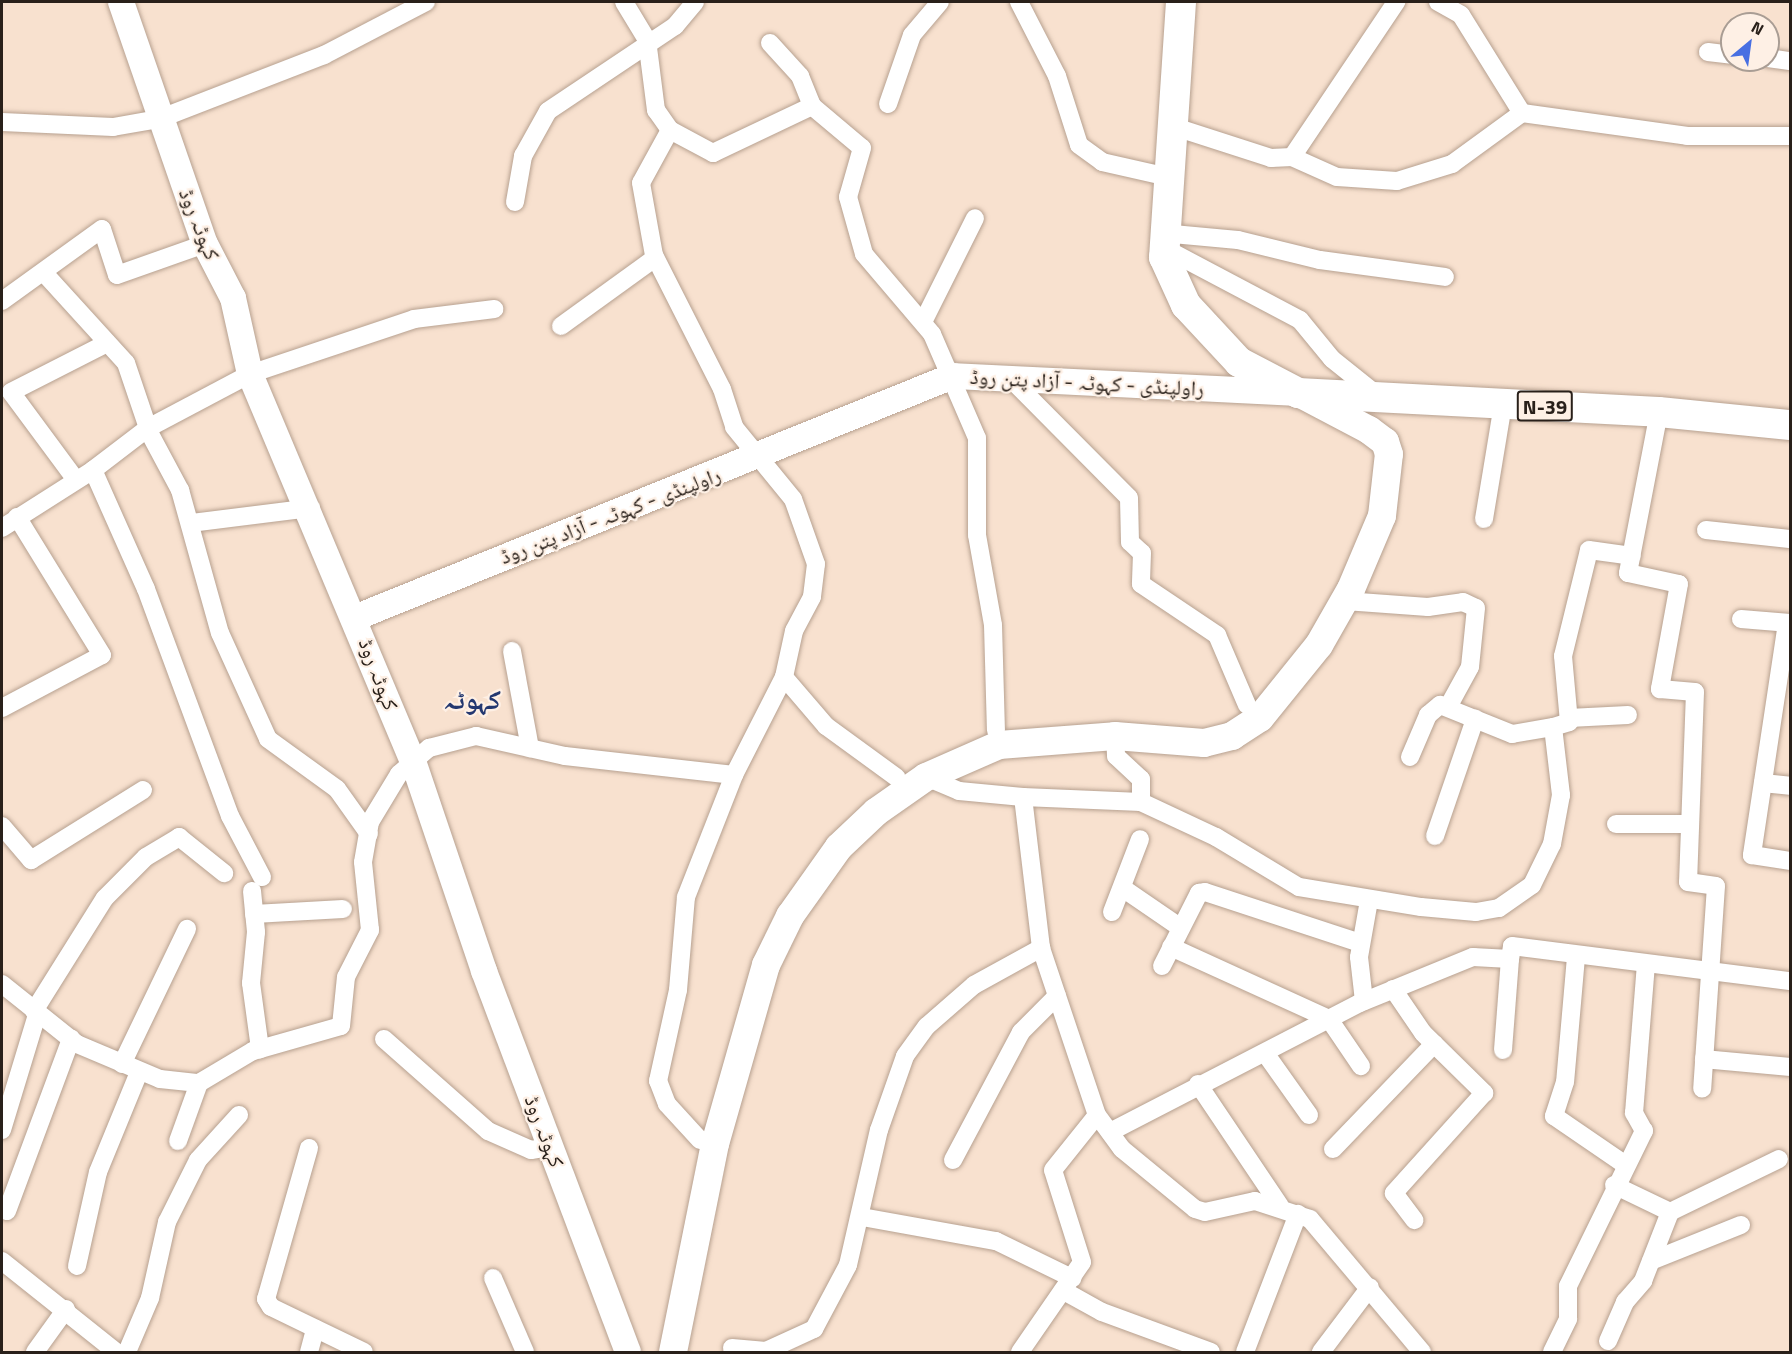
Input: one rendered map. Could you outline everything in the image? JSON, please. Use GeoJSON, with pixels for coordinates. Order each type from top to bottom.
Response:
{"type":"FeatureCollection","features":[{"type":"Feature","properties":{"kind":"highway","name":"N-39"},"geometry":{"type":"LineString","coordinates":[[1181,2],[1175,127],[1163,240],[1174,285],[1204,329],[1239,362],[1298,393]]}},
{"type":"Feature","properties":{"kind":"highway","name":"راولپنڈی - کہوٹہ - آزاد پتن روڈ"},"geometry":{"type":"LineString","coordinates":[[1298,393],[1659,412],[1791,425]]}},
{"type":"Feature","properties":{"kind":"main road","name":"کہوٹہ روڈ"},"geometry":{"type":"LineString","coordinates":[[121,2],[159,119],[205,244],[233,298],[250,374],[311,508],[357,617],[413,761],[484,971],[628,1353]]}},
{"type":"Feature","properties":{"kind":"main road","name":"راولپنڈی - کہوٹہ - آزاد پتن روڈ"},"geometry":{"type":"LineString","coordinates":[[357,617],[658,492],[758,458],[954,376],[1298,393]]}},
{"type":"Feature","properties":{"kind":"main road"},"geometry":{"type":"LineString","coordinates":[[673,1353],[715,1144],[770,955],[790,916],[840,847],[876,812],[926,777],[999,745],[1115,736],[1204,742],[1246,729],[1307,663],[1345,601],[1382,516],[1389,484],[1385,442],[1369,430],[1298,393]]}},
{"type":"Feature","properties":{"kind":"main road"},"geometry":{"type":"LineString","coordinates":[[657,1353],[700,1140],[752,960],[774,908],[825,838],[896,777],[939,751],[996,730],[1113,721],[1207,723],[1247,705],[1302,639],[1356,542],[1374,484],[1369,430]]}},
{"type":"Feature","properties":{"kind":"street"},"geometry":{"type":"LineString","coordinates":[[2,122],[131,126],[159,119],[324,55],[426,2]]}},
{"type":"Feature","properties":{"kind":"street"},"geometry":{"type":"LineString","coordinates":[[624,2],[647,40],[656,110],[670,130],[713,153],[812,106]]}},
{"type":"Feature","properties":{"kind":"street"},"geometry":{"type":"LineString","coordinates":[[515,202],[523,156],[548,111],[647,40],[675,26],[694,2]]}},
{"type":"Feature","properties":{"kind":"street"},"geometry":{"type":"LineString","coordinates":[[888,104],[912,35],[940,2]]}},
{"type":"Feature","properties":{"kind":"street"},"geometry":{"type":"LineString","coordinates":[[1019,2],[1056,76],[1079,144],[1102,162],[1168,177]]}},
{"type":"Feature","properties":{"kind":"street"},"geometry":{"type":"LineString","coordinates":[[1292,158],[1396,2]]}},
{"type":"Feature","properties":{"kind":"street"},"geometry":{"type":"LineString","coordinates":[[1438,2],[1461,15],[1522,113]]}},
{"type":"Feature","properties":{"kind":"street"},"geometry":{"type":"LineString","coordinates":[[770,44],[800,76],[812,106],[862,148],[848,196],[852,219],[864,254],[923,322],[954,376],[977,438],[977,535],[993,625],[996,730]]}},
{"type":"Feature","properties":{"kind":"street"},"geometry":{"type":"LineString","coordinates":[[1708,52],[1720,54]]}},
{"type":"Feature","properties":{"kind":"street"},"geometry":{"type":"LineString","coordinates":[[1175,127],[1271,158],[1292,158],[1337,177],[1397,181],[1452,164],[1522,113],[1687,136],[1791,136]]}},
{"type":"Feature","properties":{"kind":"street"},"geometry":{"type":"LineString","coordinates":[[670,130],[641,183],[655,258],[718,381],[734,427],[793,499],[816,564],[812,597],[794,631],[784,677],[734,775],[691,877],[678,990],[659,1068],[667,1104],[700,1140]]}},
{"type":"Feature","properties":{"kind":"street"},"geometry":{"type":"LineString","coordinates":[[923,322],[975,218]]}},
{"type":"Feature","properties":{"kind":"street"},"geometry":{"type":"LineString","coordinates":[[2,301],[45,274],[102,229],[117,275],[205,244]]}},
{"type":"Feature","properties":{"kind":"street"},"geometry":{"type":"LineString","coordinates":[[1163,240],[1238,240],[1320,260],[1445,277]]}},
{"type":"Feature","properties":{"kind":"street"},"geometry":{"type":"LineString","coordinates":[[1163,240],[1300,320],[1332,359],[1379,397]]}},
{"type":"Feature","properties":{"kind":"street"},"geometry":{"type":"LineString","coordinates":[[561,326],[655,258]]}},
{"type":"Feature","properties":{"kind":"street"},"geometry":{"type":"LineString","coordinates":[[45,274],[126,363],[148,428],[191,523],[220,633],[268,739],[337,789],[369,834]]}},
{"type":"Feature","properties":{"kind":"street"},"geometry":{"type":"LineString","coordinates":[[2,528],[93,470],[148,428],[250,374],[414,319],[494,309]]}},
{"type":"Feature","properties":{"kind":"street"},"geometry":{"type":"LineString","coordinates":[[76,480],[11,392],[107,343]]}},
{"type":"Feature","properties":{"kind":"street"},"geometry":{"type":"LineString","coordinates":[[1009,377],[1129,498],[1130,542],[1142,553],[1141,584],[1217,635],[1247,705]]}},
{"type":"Feature","properties":{"kind":"street"},"geometry":{"type":"LineString","coordinates":[[1484,519],[1503,404]]}},
{"type":"Feature","properties":{"kind":"street"},"geometry":{"type":"LineString","coordinates":[[1659,412],[1628,573],[1679,584],[1660,689],[1695,692],[1688,882],[1716,886],[1712,972],[1702,1089]]}},
{"type":"Feature","properties":{"kind":"street"},"geometry":{"type":"LineString","coordinates":[[93,470],[146,589],[257,884],[251,983],[260,1049]]}},
{"type":"Feature","properties":{"kind":"street"},"geometry":{"type":"LineString","coordinates":[[191,523],[311,508]]}},
{"type":"Feature","properties":{"kind":"street"},"geometry":{"type":"LineString","coordinates":[[2,708],[102,655],[17,517]]}},
{"type":"Feature","properties":{"kind":"street"},"geometry":{"type":"LineString","coordinates":[[1706,530],[1791,539]]}},
{"type":"Feature","properties":{"kind":"street"},"geometry":{"type":"LineString","coordinates":[[926,777],[959,791],[1023,797],[1141,802],[1216,837],[1299,887],[1369,900],[1476,912],[1499,908],[1532,885],[1544,866],[1558,819],[1563,656],[1589,550],[1632,556]]}},
{"type":"Feature","properties":{"kind":"street"},"geometry":{"type":"LineString","coordinates":[[1345,601],[1428,607],[1463,602],[1476,608],[1470,667],[1448,707]]}},
{"type":"Feature","properties":{"kind":"street"},"geometry":{"type":"LineString","coordinates":[[1741,620],[1789,623],[1783,701],[1763,783],[1752,855],[1791,861]]}},
{"type":"Feature","properties":{"kind":"street"},"geometry":{"type":"LineString","coordinates":[[512,651],[530,748]]}},
{"type":"Feature","properties":{"kind":"street"},"geometry":{"type":"LineString","coordinates":[[784,677],[826,726],[896,777]]}},
{"type":"Feature","properties":{"kind":"street"},"geometry":{"type":"LineString","coordinates":[[1410,757],[1428,715],[1440,705],[1522,736],[1561,723],[1628,715]]}},
{"type":"Feature","properties":{"kind":"street"},"geometry":{"type":"LineString","coordinates":[[1436,836],[1475,719]]}},
{"type":"Feature","properties":{"kind":"street"},"geometry":{"type":"LineString","coordinates":[[178,1141],[199,1083],[230,1060],[341,1026],[346,977],[370,930],[363,862],[369,834],[386,792],[413,761],[429,748],[464,736],[530,748],[734,775]]}},
{"type":"Feature","properties":{"kind":"street"},"geometry":{"type":"LineString","coordinates":[[1115,736],[1116,756],[1141,779],[1141,802]]}},
{"type":"Feature","properties":{"kind":"street"},"geometry":{"type":"LineString","coordinates":[[1763,783],[1791,786]]}},
{"type":"Feature","properties":{"kind":"street"},"geometry":{"type":"LineString","coordinates":[[2,826],[31,860],[142,790]]}},
{"type":"Feature","properties":{"kind":"street"},"geometry":{"type":"LineString","coordinates":[[1023,797],[1041,948],[1097,1114],[1141,1168],[1195,1209],[1205,1212],[1255,1201],[1280,1206],[1298,1214],[1330,1239],[1370,1287],[1396,1328],[1422,1353]]}},
{"type":"Feature","properties":{"kind":"street"},"geometry":{"type":"LineString","coordinates":[[1616,824],[1690,824]]}},
{"type":"Feature","properties":{"kind":"street"},"geometry":{"type":"LineString","coordinates":[[2,1130],[36,1013],[105,898],[146,857],[178,837],[224,873]]}},
{"type":"Feature","properties":{"kind":"street"},"geometry":{"type":"LineString","coordinates":[[1112,912],[1124,890],[1140,839]]}},
{"type":"Feature","properties":{"kind":"street"},"geometry":{"type":"LineString","coordinates":[[1124,890],[1181,928]]}},
{"type":"Feature","properties":{"kind":"street"},"geometry":{"type":"LineString","coordinates":[[1162,966],[1198,893],[1205,892],[1360,943]]}},
{"type":"Feature","properties":{"kind":"street"},"geometry":{"type":"LineString","coordinates":[[1364,1001],[1360,943],[1369,900]]}},
{"type":"Feature","properties":{"kind":"street"},"geometry":{"type":"LineString","coordinates":[[254,914],[343,909]]}},
{"type":"Feature","properties":{"kind":"street"},"geometry":{"type":"LineString","coordinates":[[122,1064],[187,929]]}},
{"type":"Feature","properties":{"kind":"street"},"geometry":{"type":"LineString","coordinates":[[1503,1050],[1512,946],[1575,957],[1791,981]]}},
{"type":"Feature","properties":{"kind":"street"},"geometry":{"type":"LineString","coordinates":[[1172,947],[1329,1019],[1361,1066]]}},
{"type":"Feature","properties":{"kind":"street"},"geometry":{"type":"LineString","coordinates":[[732,1348],[766,1352],[814,1329],[849,1265],[862,1217],[879,1130],[905,1056],[927,1026],[974,985],[1041,948]]}},
{"type":"Feature","properties":{"kind":"street"},"geometry":{"type":"LineString","coordinates":[[1110,1132],[1198,1084],[1265,1053],[1364,1001],[1473,957],[1510,959]]}},
{"type":"Feature","properties":{"kind":"street"},"geometry":{"type":"LineString","coordinates":[[1575,957],[1565,1082],[1554,1116],[1624,1164]]}},
{"type":"Feature","properties":{"kind":"street"},"geometry":{"type":"LineString","coordinates":[[1552,1353],[1568,1319],[1564,1297],[1624,1164],[1644,1131],[1634,1113],[1646,965]]}},
{"type":"Feature","properties":{"kind":"street"},"geometry":{"type":"LineString","coordinates":[[2,984],[71,1039],[139,1072],[199,1083]]}},
{"type":"Feature","properties":{"kind":"street"},"geometry":{"type":"LineString","coordinates":[[1393,989],[1434,1044],[1484,1093],[1394,1193],[1414,1220]]}},
{"type":"Feature","properties":{"kind":"street"},"geometry":{"type":"LineString","coordinates":[[953,1160],[1021,1032],[1057,996]]}},
{"type":"Feature","properties":{"kind":"street"},"geometry":{"type":"LineString","coordinates":[[7,1210],[71,1039]]}},
{"type":"Feature","properties":{"kind":"street"},"geometry":{"type":"LineString","coordinates":[[384,1039],[488,1131],[531,1150],[551,1147]]}},
{"type":"Feature","properties":{"kind":"street"},"geometry":{"type":"LineString","coordinates":[[1333,1149],[1434,1044]]}},
{"type":"Feature","properties":{"kind":"street"},"geometry":{"type":"LineString","coordinates":[[1265,1053],[1309,1115]]}},
{"type":"Feature","properties":{"kind":"street"},"geometry":{"type":"LineString","coordinates":[[1704,1059],[1791,1067]]}},
{"type":"Feature","properties":{"kind":"street"},"geometry":{"type":"LineString","coordinates":[[77,1266],[98,1172],[139,1072]]}},
{"type":"Feature","properties":{"kind":"street"},"geometry":{"type":"LineString","coordinates":[[1198,1084],[1280,1206]]}},
{"type":"Feature","properties":{"kind":"street"},"geometry":{"type":"LineString","coordinates":[[1024,1351],[1068,1284],[1083,1252],[1053,1170],[1097,1114]]}},
{"type":"Feature","properties":{"kind":"street"},"geometry":{"type":"LineString","coordinates":[[127,1353],[150,1298],[167,1222],[198,1160],[239,1115]]}},
{"type":"Feature","properties":{"kind":"street"},"geometry":{"type":"LineString","coordinates":[[309,1148],[266,1299],[315,1329],[364,1353]]}},
{"type":"Feature","properties":{"kind":"street"},"geometry":{"type":"LineString","coordinates":[[1608,1341],[1651,1261],[1670,1212],[1779,1159]]}},
{"type":"Feature","properties":{"kind":"street"},"geometry":{"type":"LineString","coordinates":[[1614,1185],[1670,1212]]}},
{"type":"Feature","properties":{"kind":"street"},"geometry":{"type":"LineString","coordinates":[[1245,1353],[1298,1214]]}},
{"type":"Feature","properties":{"kind":"street"},"geometry":{"type":"LineString","coordinates":[[862,1217],[1012,1246],[1068,1284],[1102,1312],[1175,1346],[1211,1353]]}},
{"type":"Feature","properties":{"kind":"street"},"geometry":{"type":"LineString","coordinates":[[1651,1261],[1741,1225]]}},
{"type":"Feature","properties":{"kind":"street"},"geometry":{"type":"LineString","coordinates":[[2,1261],[66,1309],[116,1353]]}},
{"type":"Feature","properties":{"kind":"street"},"geometry":{"type":"LineString","coordinates":[[493,1278],[525,1353]]}},
{"type":"Feature","properties":{"kind":"street"},"geometry":{"type":"LineString","coordinates":[[1321,1353],[1370,1287]]}},
{"type":"Feature","properties":{"kind":"street"},"geometry":{"type":"LineString","coordinates":[[35,1353],[66,1309]]}},
{"type":"Feature","properties":{"kind":"street"},"geometry":{"type":"LineString","coordinates":[[309,1353],[315,1329]]}},
{"type":"Feature","properties":{"kind":"district","name":"کہوٹہ"},"geometry":{"type":"Point","coordinates":[472,699]}}]}
